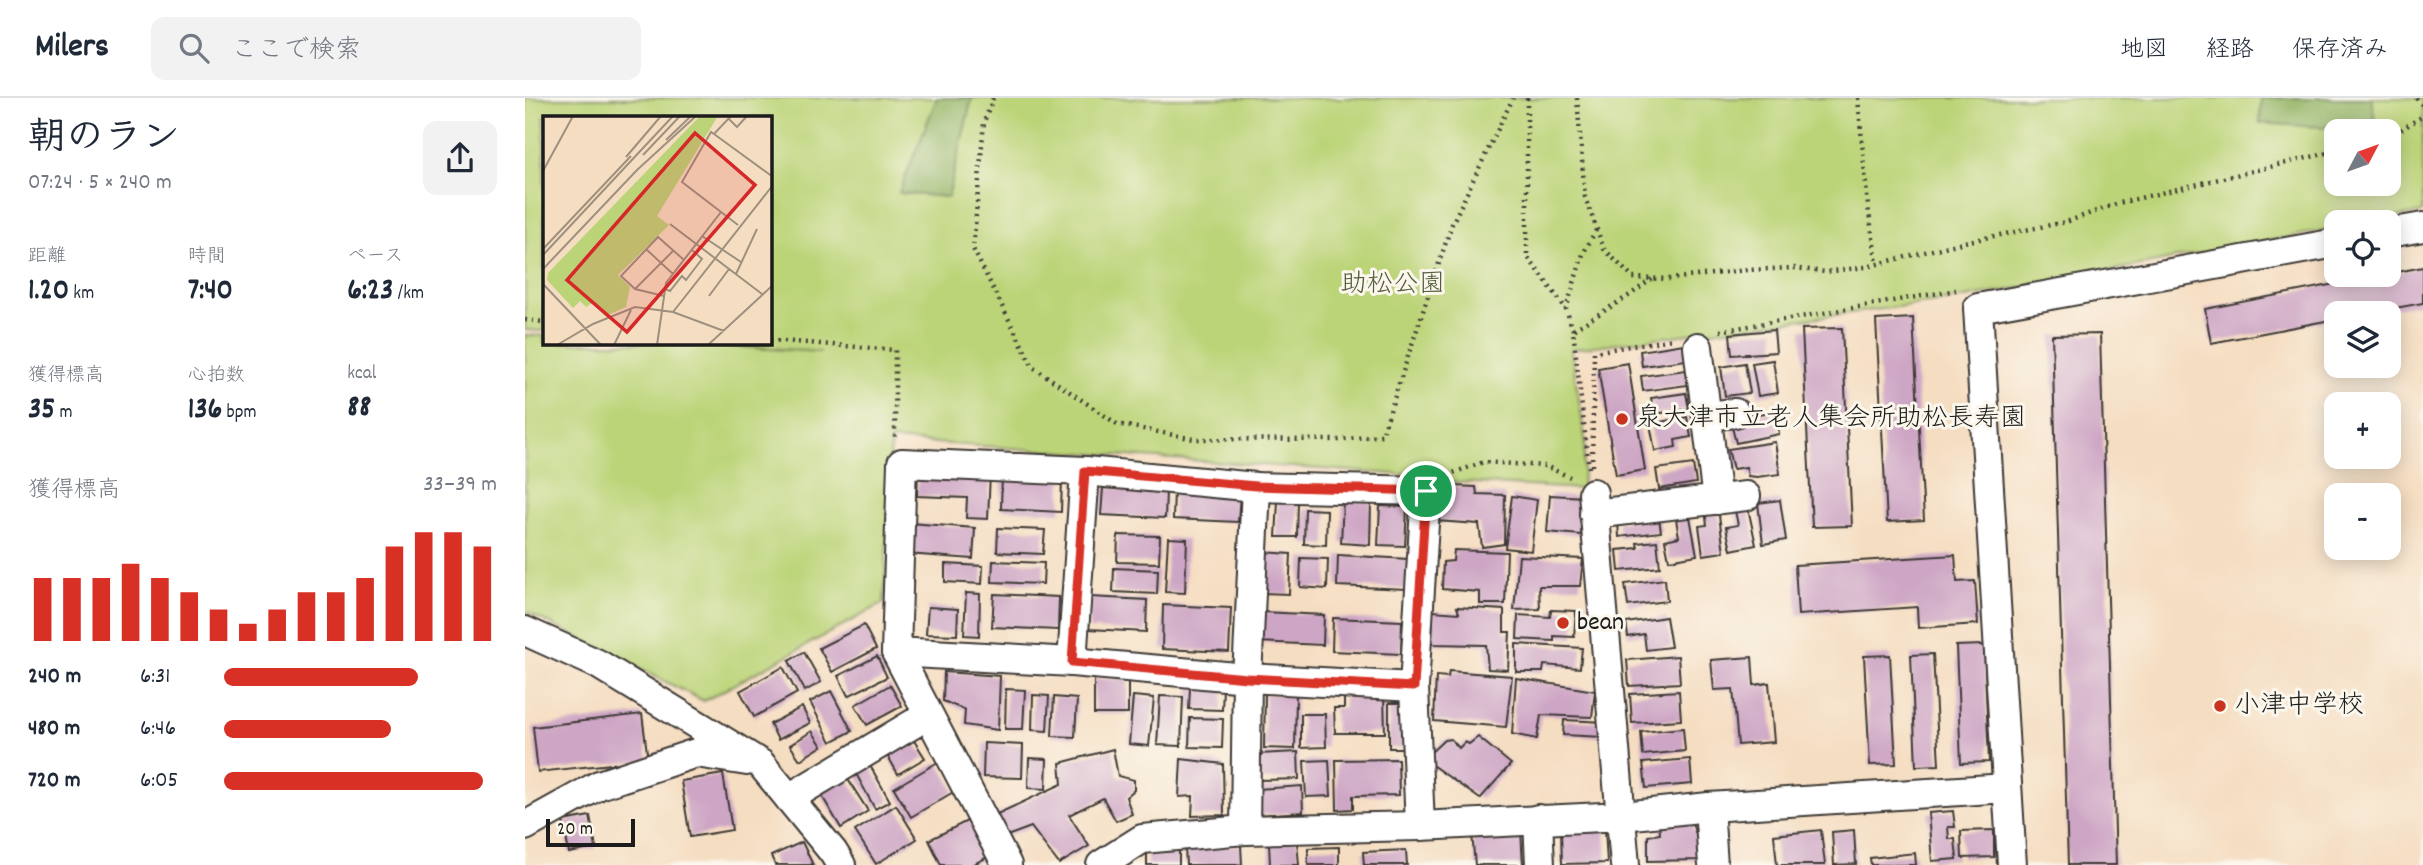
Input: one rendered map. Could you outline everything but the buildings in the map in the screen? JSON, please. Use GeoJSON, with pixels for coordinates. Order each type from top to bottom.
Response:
{"type":"FeatureCollection","features":[{"type":"Feature","properties":{"kind":"street"},"geometry":{"type":"LineString","coordinates":[[2401,231],[2423,227]]}},
{"type":"Feature","properties":{"kind":"street"},"geometry":{"type":"LineString","coordinates":[[2012,865],[1978,308],[2324,245]]}},
{"type":"Feature","properties":{"kind":"street"},"geometry":{"type":"LineString","coordinates":[[1696,339],[1721,415],[1717,500]]}},
{"type":"Feature","properties":{"kind":"street"},"geometry":{"type":"LineString","coordinates":[[1007,865],[896,652],[902,463],[1085,471],[1256,486],[1426,491],[1414,687],[1420,826]]}},
{"type":"Feature","properties":{"kind":"street"},"geometry":{"type":"LineString","coordinates":[[1072,662],[1085,471]]}},
{"type":"Feature","properties":{"kind":"street"},"geometry":{"type":"LineString","coordinates":[[1245,830],[1247,678],[1256,486]]}},
{"type":"Feature","properties":{"kind":"street"},"geometry":{"type":"LineString","coordinates":[[1625,865],[1623,816],[1593,498],[1717,500],[1746,496]]}},
{"type":"Feature","properties":{"kind":"street"},"geometry":{"type":"LineString","coordinates":[[525,631],[597,664],[761,764],[841,865]]}},
{"type":"Feature","properties":{"kind":"street"},"geometry":{"type":"LineString","coordinates":[[896,652],[1072,662],[1247,678],[1414,687]]}},
{"type":"Feature","properties":{"kind":"street"},"geometry":{"type":"LineString","coordinates":[[789,798],[929,715]]}},
{"type":"Feature","properties":{"kind":"street"},"geometry":{"type":"LineString","coordinates":[[525,826],[599,785],[696,753],[761,764]]}},
{"type":"Feature","properties":{"kind":"street"},"geometry":{"type":"LineString","coordinates":[[1101,865],[1142,839],[1245,830],[1420,826],[1623,816],[1709,807],[2007,788]]}},
{"type":"Feature","properties":{"kind":"street"},"geometry":{"type":"LineString","coordinates":[[1709,807],[1713,865]]}},
{"type":"Feature","properties":{"kind":"street"},"geometry":{"type":"LineString","coordinates":[[1538,819],[1540,865]]}},
{"type":"Feature","properties":{"kind":"path"},"geometry":{"type":"LineString","coordinates":[[993,98],[983,122],[973,249],[1033,367],[1117,424],[1194,439],[1339,440],[1382,435],[1452,224],[1513,98]]}},
{"type":"Feature","properties":{"kind":"path"},"geometry":{"type":"LineString","coordinates":[[1527,98],[1527,256],[1566,309],[1573,330],[1593,498]]}},
{"type":"Feature","properties":{"kind":"path"},"geometry":{"type":"LineString","coordinates":[[1577,98],[1585,197],[1604,249],[1633,278],[1670,279],[1746,270],[1794,268],[1825,272],[1877,264],[1964,242],[2066,222],[2119,203],[2324,154]]}},
{"type":"Feature","properties":{"kind":"path"},"geometry":{"type":"LineString","coordinates":[[1858,98],[1868,206],[1877,264]]}},
{"type":"Feature","properties":{"kind":"path"},"geometry":{"type":"LineString","coordinates":[[2416,98],[2423,106]]}},
{"type":"Feature","properties":{"kind":"path"},"geometry":{"type":"LineString","coordinates":[[2401,130],[2423,116]]}},
{"type":"Feature","properties":{"kind":"path"},"geometry":{"type":"LineString","coordinates":[[1566,309],[1583,254],[1597,229]]}},
{"type":"Feature","properties":{"kind":"path"},"geometry":{"type":"LineString","coordinates":[[1573,330],[1653,278]]}},
{"type":"Feature","properties":{"kind":"path"},"geometry":{"type":"LineString","coordinates":[[1593,498],[1594,352],[1696,339],[1958,290],[1978,308]]}},
{"type":"Feature","properties":{"kind":"path"},"geometry":{"type":"LineString","coordinates":[[525,320],[543,322]]}},
{"type":"Feature","properties":{"kind":"path"},"geometry":{"type":"LineString","coordinates":[[772,340],[895,350],[895,456],[902,463]]}},
{"type":"Feature","properties":{"kind":"path"},"geometry":{"type":"LineString","coordinates":[[1426,491],[1437,480],[1484,461],[1545,466],[1593,498]]}},
{"type":"Feature","properties":{"kind":"green space","name":"助松公園"},"geometry":{"type":"Polygon","coordinates":[[[525,98],[2423,98],[2423,212],[2401,216],[2401,210],[2324,210],[2324,230],[1960,299],[1571,349],[1585,439],[1582,489],[891,440],[884,603],[704,701],[525,611],[525,335],[543,336],[543,345],[697,345],[821,352],[734,345],[772,345],[772,116],[543,116],[543,331],[525,330],[525,98]]]}},
{"type":"Feature","properties":{"kind":"green space"},"geometry":{"type":"Polygon","coordinates":[[[937,98],[972,98],[948,197],[899,193],[937,98]]]}},
{"type":"Feature","properties":{"kind":"green space"},"geometry":{"type":"Polygon","coordinates":[[[2261,98],[2371,98],[2375,119],[2324,119],[2322,127],[2260,123],[2261,98]]]}},
{"type":"Feature","properties":{"kind":"place","name":"泉大津市立老人集会所助松長寿園"},"geometry":{"type":"Point","coordinates":[1622,419]}},
{"type":"Feature","properties":{"kind":"place","name":"bean"},"geometry":{"type":"Point","coordinates":[1563,623]}},
{"type":"Feature","properties":{"kind":"place","name":"小津中学校"},"geometry":{"type":"Point","coordinates":[2220,706]}},
{"type":"Feature","properties":{"kind":"route"},"geometry":{"type":"LineString","coordinates":[[1085,471],[1256,486],[1426,491],[1414,687],[1247,678],[1072,662],[1085,471]]}}]}
